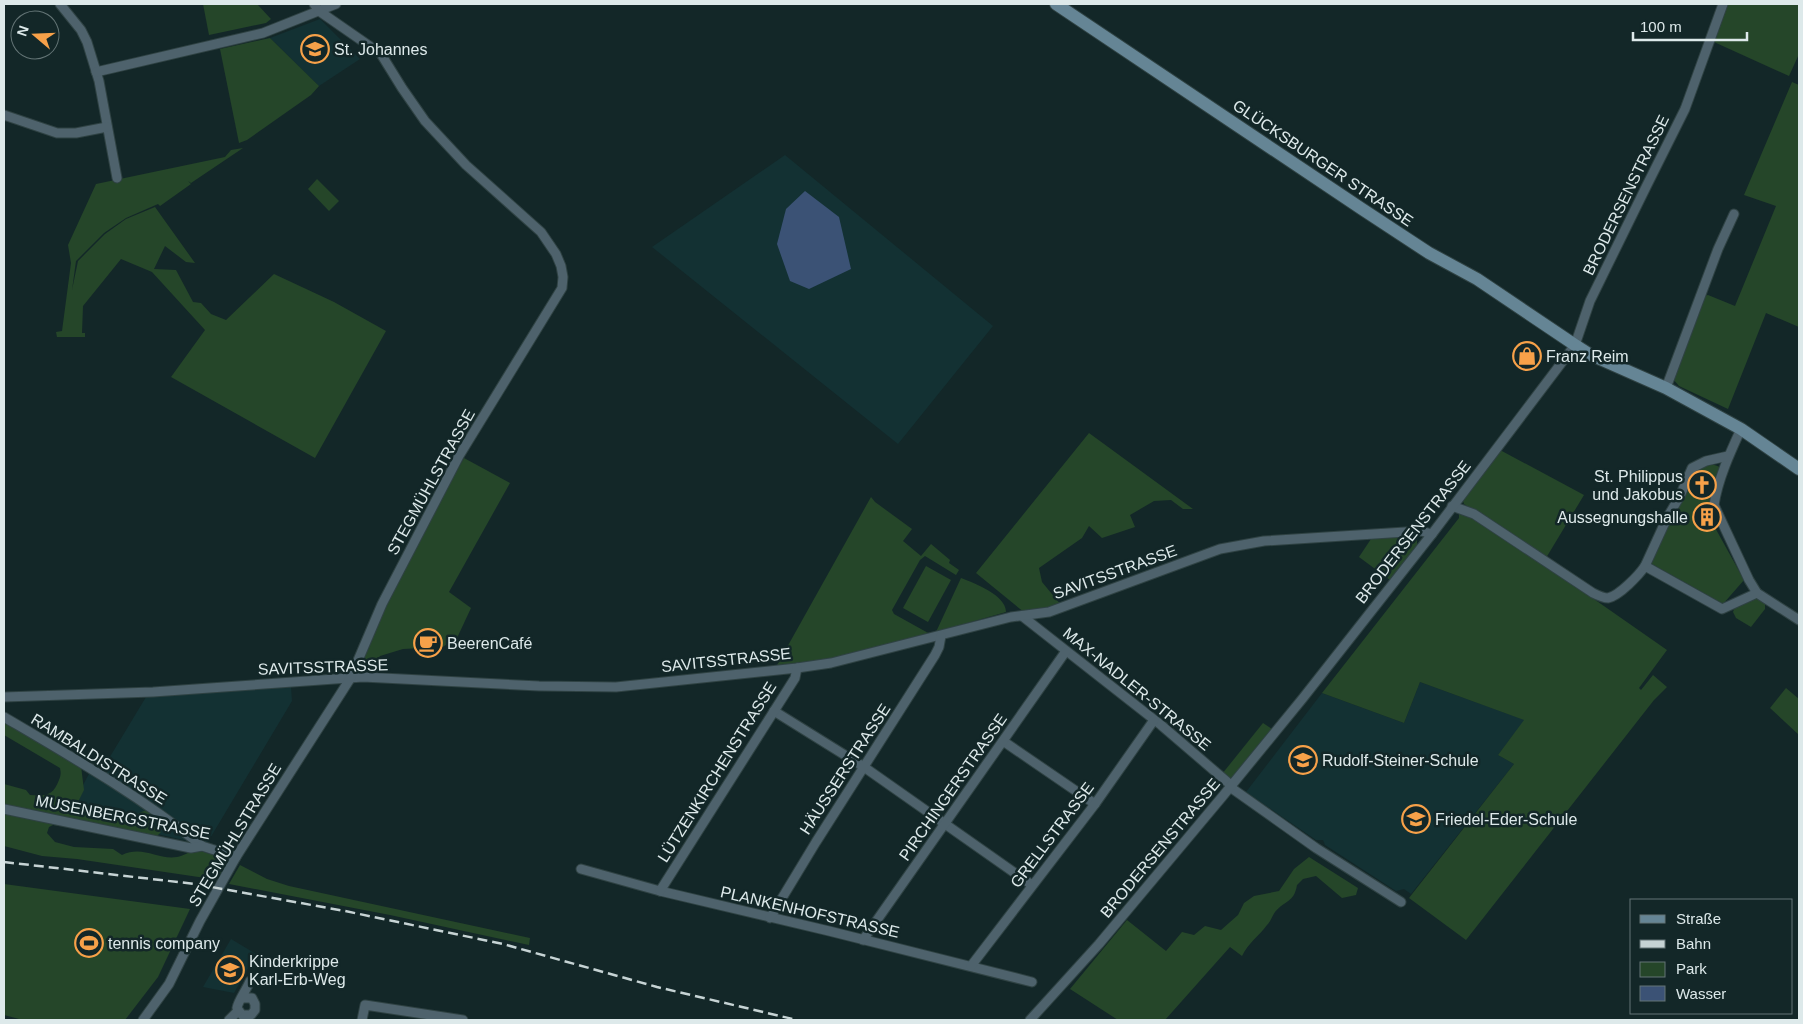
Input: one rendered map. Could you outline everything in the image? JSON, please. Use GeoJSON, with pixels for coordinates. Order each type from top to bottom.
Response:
{"type":"FeatureCollection","features":[{"type":"Feature","properties":{"kind":"street"},"geometry":{"type":"LineString","coordinates":[[60,4],[81,30],[87,42],[96,72],[117,178]]}},
{"type":"Feature","properties":{"kind":"street"},"geometry":{"type":"LineString","coordinates":[[96,72],[263,33],[316,7],[336,4]]}},
{"type":"Feature","properties":{"kind":"street","name":"GLÜCKSBURGER STRASSE"},"geometry":{"type":"LineString","coordinates":[[1056,4],[1429,254],[1477,279],[1590,354],[1666,388],[1741,429],[1799,469]]}},
{"type":"Feature","properties":{"kind":"street","name":"BRODERSENSTRASSE"},"geometry":{"type":"LineString","coordinates":[[1030,1020],[1099,944],[1231,786],[1432,534],[1575,345],[1590,302],[1686,109],[1723,4]]}},
{"type":"Feature","properties":{"kind":"street","name":"STEGMÜHLSTRASSE"},"geometry":{"type":"LineString","coordinates":[[143,1020],[169,984],[200,921],[236,857],[350,679],[382,604],[459,456],[562,288],[561,266],[556,254],[540,232],[466,165],[425,121],[381,54],[316,7]]}},
{"type":"Feature","properties":{"kind":"street"},"geometry":{"type":"LineString","coordinates":[[4,115],[57,132],[76,133],[107,127]]}},
{"type":"Feature","properties":{"kind":"street"},"geometry":{"type":"LineString","coordinates":[[1666,388],[1716,252],[1734,214]]}},
{"type":"Feature","properties":{"kind":"street"},"geometry":{"type":"LineString","coordinates":[[1741,429],[1728,456],[1714,505],[1745,572],[1757,593],[1799,620]]}},
{"type":"Feature","properties":{"kind":"street"},"geometry":{"type":"LineString","coordinates":[[1452,506],[1474,514],[1593,593],[1604,598],[1610,598],[1632,582],[1646,566],[1692,468],[1706,461],[1728,456]]}},
{"type":"Feature","properties":{"kind":"street","name":"SAVITSSTRASSE"},"geometry":{"type":"LineString","coordinates":[[4,696],[153,692],[363,678],[520,686],[616,687],[797,668],[831,663],[1011,617],[1049,612],[1220,549],[1264,541],[1421,531],[1432,534]]}},
{"type":"Feature","properties":{"kind":"street"},"geometry":{"type":"LineString","coordinates":[[1646,566],[1722,609],[1757,593]]}},
{"type":"Feature","properties":{"kind":"street","name":"MAX-NADLER-STRASSE"},"geometry":{"type":"LineString","coordinates":[[1022,616],[1154,720],[1231,786],[1308,843],[1401,902]]}},
{"type":"Feature","properties":{"kind":"street","name":"HÄUSSERSTRASSE"},"geometry":{"type":"LineString","coordinates":[[770,918],[936,655],[941,636]]}},
{"type":"Feature","properties":{"kind":"street","name":"PIRCHINGERSTRASSE"},"geometry":{"type":"LineString","coordinates":[[863,940],[1066,651]]}},
{"type":"Feature","properties":{"kind":"street","name":"LÜTZENKIRCHENSTRASSE"},"geometry":{"type":"LineString","coordinates":[[660,891],[795,678],[797,668]]}},
{"type":"Feature","properties":{"kind":"street"},"geometry":{"type":"LineString","coordinates":[[774,711],[864,767],[1032,885]]}},
{"type":"Feature","properties":{"kind":"street","name":"RAMBALDISTRASSE"},"geometry":{"type":"LineString","coordinates":[[4,717],[118,784],[202,846]]}},
{"type":"Feature","properties":{"kind":"street","name":"GRELLSTRASSE"},"geometry":{"type":"LineString","coordinates":[[972,966],[1095,804],[1154,720]]}},
{"type":"Feature","properties":{"kind":"street"},"geometry":{"type":"LineString","coordinates":[[1003,742],[1095,804]]}},
{"type":"Feature","properties":{"kind":"street","name":"MUSENBERGSTRASSE"},"geometry":{"type":"LineString","coordinates":[[4,809],[191,848],[202,846],[236,857]]}},
{"type":"Feature","properties":{"kind":"street","name":"PLANKENHOFSTRASSE"},"geometry":{"type":"LineString","coordinates":[[581,869],[660,891],[1032,982]]}},
{"type":"Feature","properties":{"kind":"street"},"geometry":{"type":"LineString","coordinates":[[229,1020],[238,1011],[238,1003],[250,981]]}},
{"type":"Feature","properties":{"kind":"street"},"geometry":{"type":"LineString","coordinates":[[238,1011],[242,1015],[248,1016],[255,1010],[254,1001],[249,997],[242,998]]}},
{"type":"Feature","properties":{"kind":"street"},"geometry":{"type":"LineString","coordinates":[[362,1020],[366,1005],[463,1020]]}},
{"type":"Feature","properties":{"kind":"shaded area","name":"St. Johannes"},"geometry":{"type":"Polygon","coordinates":[[[320,19],[360,59],[319,86],[270,38],[320,19]]]}},
{"type":"Feature","properties":{"kind":"shaded area"},"geometry":{"type":"Polygon","coordinates":[[[785,155],[993,326],[898,444],[652,247],[785,155]]]}},
{"type":"Feature","properties":{"kind":"shaded area"},"geometry":{"type":"Polygon","coordinates":[[[1420,682],[1525,720],[1498,755],[1514,764],[1411,894],[1404,889],[1396,891],[1325,845],[1323,840],[1316,840],[1246,792],[1322,693],[1404,723],[1420,682]]]}},
{"type":"Feature","properties":{"kind":"shaded area"},"geometry":{"type":"Polygon","coordinates":[[[291,687],[292,701],[206,845],[68,814],[93,766],[102,770],[146,697],[291,687]]]}},
{"type":"Feature","properties":{"kind":"shaded area","name":"Kinderkrippe Karl-Erb-Weg"},"geometry":{"type":"Polygon","coordinates":[[[231,939],[256,954],[234,993],[203,987],[231,939]]]}},
{"type":"Feature","properties":{"kind":"green space"},"geometry":{"type":"Polygon","coordinates":[[[203,4],[257,4],[271,19],[266,23],[209,35],[203,4]]]}},
{"type":"Feature","properties":{"kind":"green space"},"geometry":{"type":"Polygon","coordinates":[[[1727,4],[1799,4],[1799,54],[1789,76],[1714,42],[1727,4]]]}},
{"type":"Feature","properties":{"kind":"green space"},"geometry":{"type":"Polygon","coordinates":[[[270,38],[319,86],[311,95],[247,140],[239,143],[220,49],[270,38]]]}},
{"type":"Feature","properties":{"kind":"green space"},"geometry":{"type":"Polygon","coordinates":[[[1792,82],[1799,85],[1799,327],[1766,313],[1728,409],[1679,386],[1673,379],[1704,296],[1708,295],[1735,306],[1776,206],[1744,195],[1792,82]]]}},
{"type":"Feature","properties":{"kind":"green space"},"geometry":{"type":"Polygon","coordinates":[[[243,148],[191,183],[188,181],[191,184],[160,206],[158,204],[126,218],[104,233],[76,261],[72,290],[78,261],[105,234],[126,219],[155,207],[195,263],[186,262],[165,246],[154,269],[176,270],[193,302],[201,303],[211,314],[226,320],[274,274],[334,302],[386,331],[315,458],[171,377],[205,330],[152,272],[121,259],[83,306],[82,333],[85,333],[85,337],[57,337],[56,332],[62,331],[71,263],[68,245],[96,184],[225,157],[231,150],[243,148]]]}},
{"type":"Feature","properties":{"kind":"green space"},"geometry":{"type":"Polygon","coordinates":[[[317,179],[339,201],[329,211],[308,189],[317,179]]]}},
{"type":"Feature","properties":{"kind":"green space"},"geometry":{"type":"Polygon","coordinates":[[[1089,433],[1193,509],[1183,509],[1171,500],[1154,501],[1130,515],[1135,527],[1102,538],[1089,526],[1082,538],[1039,568],[1042,582],[1061,605],[1025,613],[976,573],[1089,433]]]}},
{"type":"Feature","properties":{"kind":"green space"},"geometry":{"type":"Polygon","coordinates":[[[1500,450],[1584,495],[1546,558],[1464,504],[1462,498],[1500,450]]]}},
{"type":"Feature","properties":{"kind":"green space"},"geometry":{"type":"Polygon","coordinates":[[[464,458],[510,483],[449,592],[471,608],[457,638],[428,656],[422,648],[403,649],[380,656],[365,674],[360,674],[358,670],[386,606],[425,528],[464,458]]]}},
{"type":"Feature","properties":{"kind":"green space"},"geometry":{"type":"Polygon","coordinates":[[[1709,463],[1720,467],[1722,471],[1707,512],[1712,514],[1709,522],[1713,524],[1744,580],[1723,604],[1650,563],[1693,471],[1709,463]]]}},
{"type":"Feature","properties":{"kind":"green space"},"geometry":{"type":"Polygon","coordinates":[[[871,497],[912,529],[903,541],[921,556],[931,544],[950,560],[949,563],[959,570],[956,575],[925,556],[920,560],[892,610],[894,614],[930,634],[829,659],[776,667],[871,497]]]}},
{"type":"Feature","properties":{"kind":"green space"},"geometry":{"type":"Polygon","coordinates":[[[1465,513],[1538,560],[1667,650],[1639,688],[1641,690],[1653,675],[1667,687],[1654,700],[1466,940],[1409,898],[1514,764],[1498,755],[1524,720],[1420,682],[1404,723],[1322,693],[1459,518],[1459,514],[1465,513]]]}},
{"type":"Feature","properties":{"kind":"green space"},"geometry":{"type":"Polygon","coordinates":[[[1412,534],[1417,538],[1417,546],[1390,580],[1359,557],[1371,539],[1412,534]]]}},
{"type":"Feature","properties":{"kind":"green space"},"geometry":{"type":"Polygon","coordinates":[[[926,566],[951,580],[928,622],[903,608],[926,566]]]}},
{"type":"Feature","properties":{"kind":"green space"},"geometry":{"type":"Polygon","coordinates":[[[961,578],[981,586],[995,595],[1005,606],[1006,612],[936,632],[961,578]]]}},
{"type":"Feature","properties":{"kind":"green space"},"geometry":{"type":"Polygon","coordinates":[[[1759,597],[1765,599],[1765,609],[1751,627],[1736,618],[1733,612],[1735,607],[1759,597]]]}},
{"type":"Feature","properties":{"kind":"green space"},"geometry":{"type":"Polygon","coordinates":[[[1786,688],[1799,699],[1799,735],[1770,708],[1786,688]]]}},
{"type":"Feature","properties":{"kind":"green space"},"geometry":{"type":"Polygon","coordinates":[[[4,718],[81,766],[84,790],[76,806],[82,808],[89,805],[125,819],[151,809],[155,813],[155,827],[161,832],[156,837],[53,825],[49,827],[47,833],[55,842],[74,847],[113,849],[122,855],[130,852],[143,852],[163,857],[177,857],[195,849],[210,854],[220,853],[228,857],[218,879],[77,859],[42,856],[4,846],[4,784],[26,790],[30,795],[45,795],[51,792],[57,785],[61,773],[60,768],[4,735],[4,718]]]}},
{"type":"Feature","properties":{"kind":"green space"},"geometry":{"type":"Polygon","coordinates":[[[1263,723],[1272,729],[1231,781],[1222,774],[1263,723]]]}},
{"type":"Feature","properties":{"kind":"green space"},"geometry":{"type":"Polygon","coordinates":[[[1309,857],[1358,888],[1356,895],[1342,898],[1316,876],[1303,879],[1297,885],[1294,895],[1275,912],[1242,956],[1230,947],[1165,1020],[1118,1020],[1070,989],[1127,920],[1166,951],[1182,932],[1194,935],[1205,926],[1221,930],[1238,915],[1244,903],[1254,896],[1279,891],[1294,869],[1309,857]]]}},
{"type":"Feature","properties":{"kind":"green space"},"geometry":{"type":"Polygon","coordinates":[[[240,865],[267,879],[289,886],[530,938],[529,945],[390,915],[229,884],[240,865]]]}},
{"type":"Feature","properties":{"kind":"green space","name":"tennis company"},"geometry":{"type":"Polygon","coordinates":[[[4,884],[190,909],[158,977],[125,1020],[23,1020],[4,1015],[4,884]]]}},
{"type":"Feature","properties":{"kind":"water"},"geometry":{"type":"Polygon","coordinates":[[[805,191],[839,217],[851,269],[809,289],[790,281],[777,244],[786,209],[805,191]]]}},
{"type":"Feature","properties":{"kind":"railway"},"geometry":{"type":"LineString","coordinates":[[4,862],[195,884],[345,911],[503,944],[657,987],[797,1020]]}},
{"type":"Feature","properties":{"kind":"place","name":"St. Johannes"},"geometry":{"type":"Point","coordinates":[315,49]}},
{"type":"Feature","properties":{"kind":"place","name":"Franz Reim"},"geometry":{"type":"Point","coordinates":[1527,356]}},
{"type":"Feature","properties":{"kind":"place","name":"St. Philippus und Jakobus"},"geometry":{"type":"Point","coordinates":[1702,485]}},
{"type":"Feature","properties":{"kind":"place","name":"Aussegnungshalle"},"geometry":{"type":"Point","coordinates":[1707,517]}},
{"type":"Feature","properties":{"kind":"place","name":"BeerenCafé"},"geometry":{"type":"Point","coordinates":[428,643]}},
{"type":"Feature","properties":{"kind":"place","name":"Rudolf-Steiner-Schule"},"geometry":{"type":"Point","coordinates":[1303,760]}},
{"type":"Feature","properties":{"kind":"place","name":"Friedel-Eder-Schule"},"geometry":{"type":"Point","coordinates":[1416,819]}},
{"type":"Feature","properties":{"kind":"place","name":"tennis company"},"geometry":{"type":"Point","coordinates":[89,943]}},
{"type":"Feature","properties":{"kind":"place","name":"Kinderkrippe Karl-Erb-Weg"},"geometry":{"type":"Point","coordinates":[230,970]}}]}
